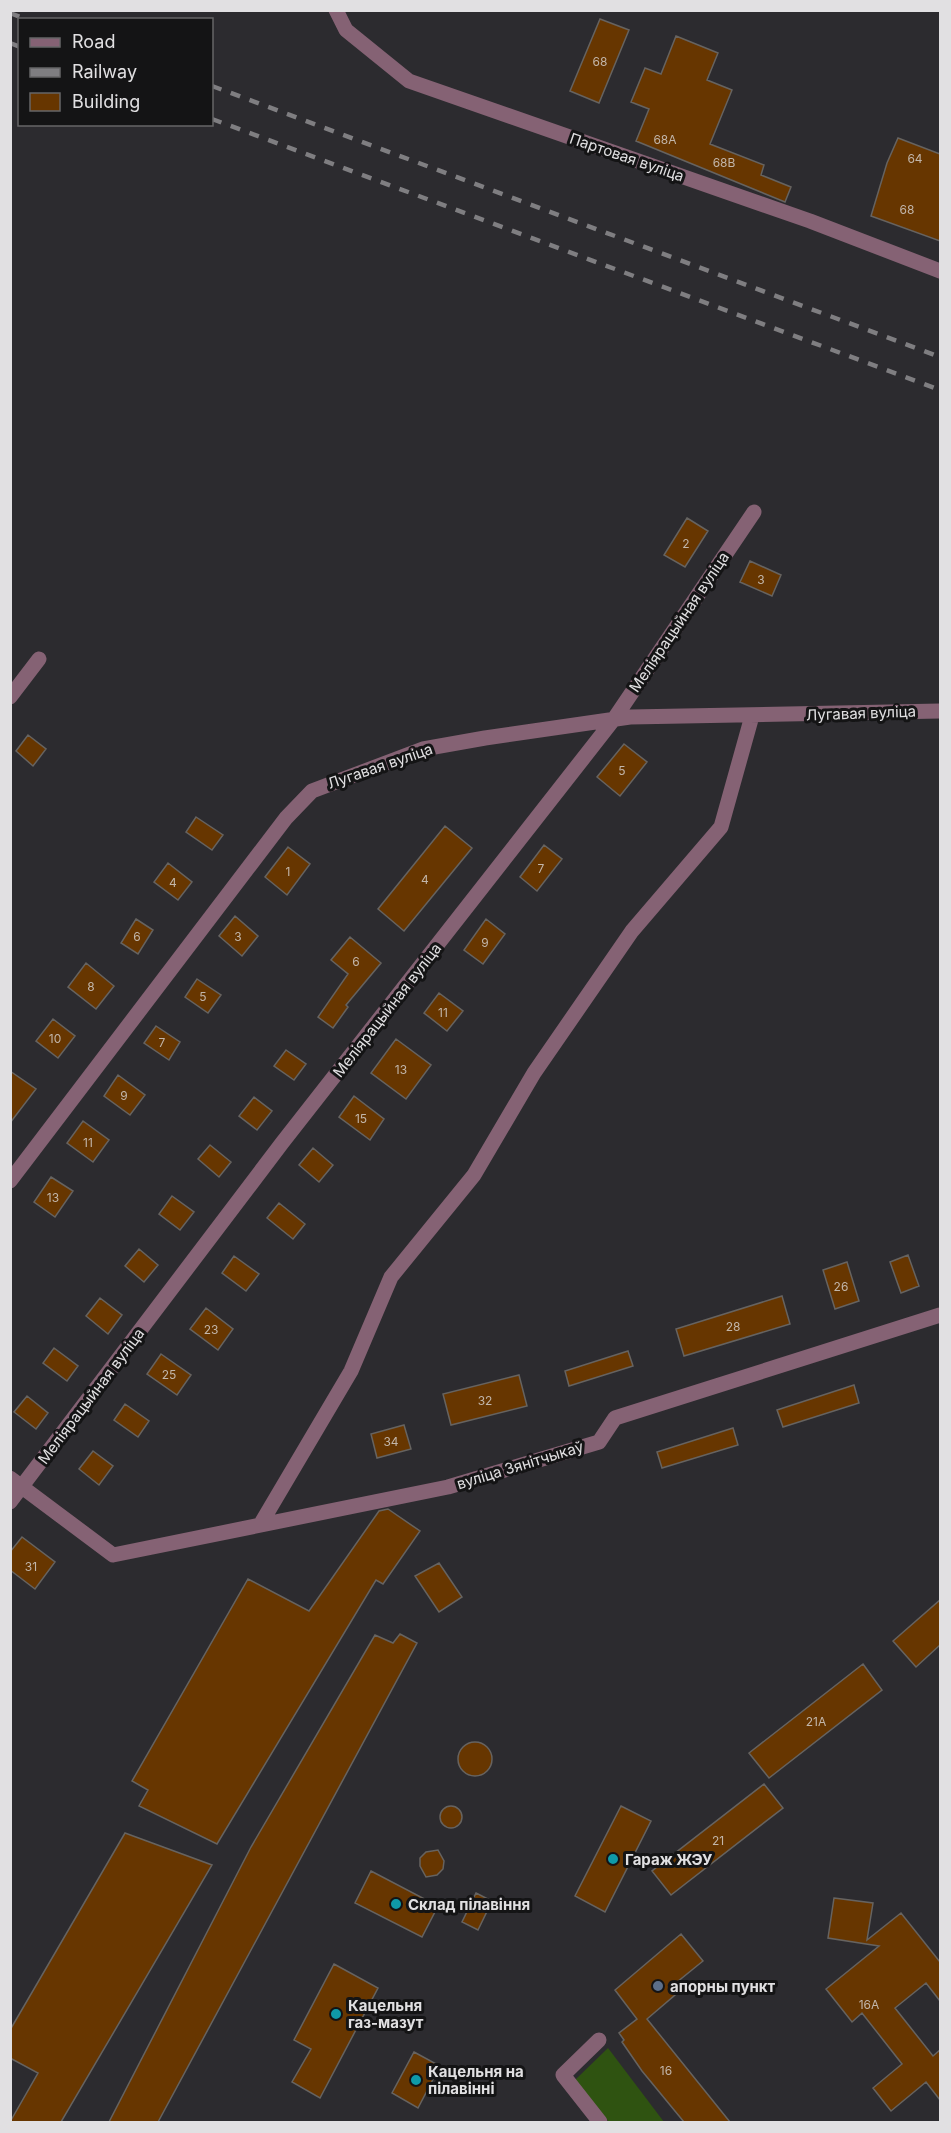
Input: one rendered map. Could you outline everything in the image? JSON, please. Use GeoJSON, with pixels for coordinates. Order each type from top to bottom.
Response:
{"type":"FeatureCollection","features":[{"type":"Feature","properties":{"kind":"street","name":"Партовая вуліца"},"geometry":{"type":"LineString","coordinates":[[336,10],[346,30],[409,81],[810,221],[940,271]]}},
{"type":"Feature","properties":{"kind":"street","name":"Меліярацыйная вуліца"},"geometry":{"type":"LineString","coordinates":[[10,1502],[16,1482],[614,719],[754,512]]}},
{"type":"Feature","properties":{"kind":"street"},"geometry":{"type":"LineString","coordinates":[[10,697],[39,659]]}},
{"type":"Feature","properties":{"kind":"street","name":"Лугавая вуліца"},"geometry":{"type":"LineString","coordinates":[[10,1181],[286,818],[312,791],[423,749],[614,719],[940,711]]}},
{"type":"Feature","properties":{"kind":"street"},"geometry":{"type":"LineString","coordinates":[[260,1525],[351,1371],[391,1277],[474,1175],[534,1073],[632,931],[721,827],[752,716]]}},
{"type":"Feature","properties":{"kind":"street","name":"вуліца Зянітчыкаў"},"geometry":{"type":"LineString","coordinates":[[16,1482],[113,1555],[448,1487],[598,1442],[615,1418],[940,1315]]}},
{"type":"Feature","properties":{"kind":"street"},"geometry":{"type":"LineString","coordinates":[[599,2040],[563,2075],[600,2122]]}},
{"type":"Feature","properties":{"kind":"green space"},"geometry":{"type":"Polygon","coordinates":[[[608,2048],[664,2122],[609,2122],[575,2080],[608,2048]]]}},
{"type":"Feature","properties":{"kind":"building"},"geometry":{"type":"Polygon","coordinates":[[[600,19],[629,30],[599,103],[570,91],[600,19]]]}},
{"type":"Feature","properties":{"kind":"building"},"geometry":{"type":"Polygon","coordinates":[[[676,36],[718,53],[707,80],[732,90],[710,144],[764,165],[761,175],[791,187],[785,202],[636,141],[649,109],[631,102],[645,68],[661,74],[676,36]]]}},
{"type":"Feature","properties":{"kind":"building"},"geometry":{"type":"Polygon","coordinates":[[[898,138],[940,154],[940,241],[871,216],[887,163],[898,138]]]}},
{"type":"Feature","properties":{"kind":"building"},"geometry":{"type":"Polygon","coordinates":[[[687,518],[708,531],[685,567],[664,555],[687,518]]]}},
{"type":"Feature","properties":{"kind":"building"},"geometry":{"type":"Polygon","coordinates":[[[750,561],[781,575],[772,596],[740,582],[750,561]]]}},
{"type":"Feature","properties":{"kind":"building"},"geometry":{"type":"Polygon","coordinates":[[[28,735],[46,749],[33,766],[16,751],[28,735]]]}},
{"type":"Feature","properties":{"kind":"building"},"geometry":{"type":"Polygon","coordinates":[[[624,744],[647,762],[620,796],[597,777],[624,744]]]}},
{"type":"Feature","properties":{"kind":"building"},"geometry":{"type":"Polygon","coordinates":[[[196,817],[223,835],[212,850],[186,832],[196,817]]]}},
{"type":"Feature","properties":{"kind":"building"},"geometry":{"type":"Polygon","coordinates":[[[445,826],[472,848],[404,931],[378,909],[445,826]]]}},
{"type":"Feature","properties":{"kind":"building"},"geometry":{"type":"Polygon","coordinates":[[[544,845],[562,859],[537,891],[520,877],[544,845]]]}},
{"type":"Feature","properties":{"kind":"building"},"geometry":{"type":"Polygon","coordinates":[[[288,847],[310,864],[287,895],[265,877],[288,847]]]}},
{"type":"Feature","properties":{"kind":"building"},"geometry":{"type":"Polygon","coordinates":[[[168,863],[192,882],[178,900],[154,882],[168,863]]]}},
{"type":"Feature","properties":{"kind":"building"},"geometry":{"type":"Polygon","coordinates":[[[235,916],[258,936],[242,956],[219,936],[235,916]]]}},
{"type":"Feature","properties":{"kind":"building"},"geometry":{"type":"Polygon","coordinates":[[[136,919],[153,930],[138,954],[121,943],[136,919]]]}},
{"type":"Feature","properties":{"kind":"building"},"geometry":{"type":"Polygon","coordinates":[[[486,919],[505,934],[483,964],[464,950],[486,919]]]}},
{"type":"Feature","properties":{"kind":"building"},"geometry":{"type":"Polygon","coordinates":[[[350,937],[381,963],[346,1005],[348,1007],[333,1028],[318,1017],[348,974],[331,960],[350,937]]]}},
{"type":"Feature","properties":{"kind":"building"},"geometry":{"type":"Polygon","coordinates":[[[86,963],[114,986],[96,1009],[68,987],[86,963]]]}},
{"type":"Feature","properties":{"kind":"building"},"geometry":{"type":"Polygon","coordinates":[[[197,979],[221,995],[208,1013],[185,997],[197,979]]]}},
{"type":"Feature","properties":{"kind":"building"},"geometry":{"type":"Polygon","coordinates":[[[439,993],[463,1011],[447,1031],[424,1013],[439,993]]]}},
{"type":"Feature","properties":{"kind":"building"},"geometry":{"type":"Polygon","coordinates":[[[53,1019],[75,1036],[58,1058],[36,1041],[53,1019]]]}},
{"type":"Feature","properties":{"kind":"building"},"geometry":{"type":"Polygon","coordinates":[[[156,1026],[180,1042],[169,1060],[144,1043],[156,1026]]]}},
{"type":"Feature","properties":{"kind":"building"},"geometry":{"type":"Polygon","coordinates":[[[396,1039],[431,1065],[406,1099],[371,1073],[396,1039]]]}},
{"type":"Feature","properties":{"kind":"building"},"geometry":{"type":"Polygon","coordinates":[[[286,1050],[306,1064],[294,1080],[274,1066],[286,1050]]]}},
{"type":"Feature","properties":{"kind":"building"},"geometry":{"type":"Polygon","coordinates":[[[10,1071],[36,1089],[10,1123],[10,1071]]]}},
{"type":"Feature","properties":{"kind":"building"},"geometry":{"type":"Polygon","coordinates":[[[118,1075],[145,1095],[130,1115],[104,1096],[118,1075]]]}},
{"type":"Feature","properties":{"kind":"building"},"geometry":{"type":"Polygon","coordinates":[[[354,1096],[384,1119],[370,1140],[339,1117],[354,1096]]]}},
{"type":"Feature","properties":{"kind":"building"},"geometry":{"type":"Polygon","coordinates":[[[254,1097],[272,1111],[257,1130],[239,1116],[254,1097]]]}},
{"type":"Feature","properties":{"kind":"building"},"geometry":{"type":"Polygon","coordinates":[[[83,1121],[109,1140],[93,1162],[67,1143],[83,1121]]]}},
{"type":"Feature","properties":{"kind":"building"},"geometry":{"type":"Polygon","coordinates":[[[210,1145],[231,1162],[219,1177],[198,1159],[210,1145]]]}},
{"type":"Feature","properties":{"kind":"building"},"geometry":{"type":"Polygon","coordinates":[[[313,1148],[333,1165],[319,1182],[299,1165],[313,1148]]]}},
{"type":"Feature","properties":{"kind":"building"},"geometry":{"type":"Polygon","coordinates":[[[51,1177],[73,1191],[55,1217],[34,1202],[51,1177]]]}},
{"type":"Feature","properties":{"kind":"building"},"geometry":{"type":"Polygon","coordinates":[[[172,1196],[194,1212],[180,1230],[159,1214],[172,1196]]]}},
{"type":"Feature","properties":{"kind":"building"},"geometry":{"type":"Polygon","coordinates":[[[279,1203],[305,1224],[293,1239],[267,1218],[279,1203]]]}},
{"type":"Feature","properties":{"kind":"building"},"geometry":{"type":"Polygon","coordinates":[[[139,1249],[158,1265],[144,1282],[125,1266],[139,1249]]]}},
{"type":"Feature","properties":{"kind":"building"},"geometry":{"type":"Polygon","coordinates":[[[908,1255],[919,1286],[901,1293],[890,1262],[908,1255]]]}},
{"type":"Feature","properties":{"kind":"building"},"geometry":{"type":"Polygon","coordinates":[[[234,1256],[259,1274],[246,1291],[222,1273],[234,1256]]]}},
{"type":"Feature","properties":{"kind":"building"},"geometry":{"type":"Polygon","coordinates":[[[847,1262],[859,1301],[835,1309],[823,1270],[847,1262]]]}},
{"type":"Feature","properties":{"kind":"building"},"geometry":{"type":"Polygon","coordinates":[[[782,1296],[790,1324],[684,1356],[676,1329],[782,1296]]]}},
{"type":"Feature","properties":{"kind":"building"},"geometry":{"type":"Polygon","coordinates":[[[100,1298],[122,1315],[108,1334],[86,1316],[100,1298]]]}},
{"type":"Feature","properties":{"kind":"building"},"geometry":{"type":"Polygon","coordinates":[[[206,1308],[233,1329],[218,1350],[190,1329],[206,1308]]]}},
{"type":"Feature","properties":{"kind":"building"},"geometry":{"type":"Polygon","coordinates":[[[54,1348],[78,1366],[67,1381],[43,1363],[54,1348]]]}},
{"type":"Feature","properties":{"kind":"building"},"geometry":{"type":"Polygon","coordinates":[[[628,1351],[633,1366],[569,1386],[565,1371],[628,1351]]]}},
{"type":"Feature","properties":{"kind":"building"},"geometry":{"type":"Polygon","coordinates":[[[161,1354],[191,1375],[177,1395],[147,1374],[161,1354]]]}},
{"type":"Feature","properties":{"kind":"building"},"geometry":{"type":"Polygon","coordinates":[[[519,1375],[527,1406],[451,1425],[443,1394],[519,1375]]]}},
{"type":"Feature","properties":{"kind":"building"},"geometry":{"type":"Polygon","coordinates":[[[854,1385],[859,1403],[783,1427],[777,1410],[854,1385]]]}},
{"type":"Feature","properties":{"kind":"building"},"geometry":{"type":"Polygon","coordinates":[[[27,1396],[48,1413],[36,1429],[14,1412],[27,1396]]]}},
{"type":"Feature","properties":{"kind":"building"},"geometry":{"type":"Polygon","coordinates":[[[125,1404],[149,1421],[138,1437],[114,1420],[125,1404]]]}},
{"type":"Feature","properties":{"kind":"building"},"geometry":{"type":"Polygon","coordinates":[[[404,1425],[411,1449],[377,1458],[371,1434],[404,1425]]]}},
{"type":"Feature","properties":{"kind":"building"},"geometry":{"type":"Polygon","coordinates":[[[733,1428],[738,1445],[662,1468],[657,1452],[733,1428]]]}},
{"type":"Feature","properties":{"kind":"building"},"geometry":{"type":"Polygon","coordinates":[[[93,1451],[113,1466],[99,1485],[79,1469],[93,1451]]]}},
{"type":"Feature","properties":{"kind":"building"},"geometry":{"type":"Polygon","coordinates":[[[388,1509],[420,1531],[383,1584],[376,1580],[217,1844],[139,1806],[148,1790],[132,1781],[248,1579],[309,1611],[379,1511],[388,1509]]]}},
{"type":"Feature","properties":{"kind":"building"},"geometry":{"type":"Polygon","coordinates":[[[22,1537],[55,1562],[35,1589],[10,1570],[10,1552],[22,1537]]]}},
{"type":"Feature","properties":{"kind":"building"},"geometry":{"type":"Polygon","coordinates":[[[439,1563],[462,1597],[439,1612],[415,1576],[439,1563]]]}},
{"type":"Feature","properties":{"kind":"building"},"geometry":{"type":"Polygon","coordinates":[[[940,1600],[940,1645],[916,1667],[893,1641],[940,1600]]]}},
{"type":"Feature","properties":{"kind":"building"},"geometry":{"type":"Polygon","coordinates":[[[400,1634],[417,1643],[158,2122],[109,2122],[251,1847],[375,1635],[393,1643],[400,1634]]]}},
{"type":"Feature","properties":{"kind":"building"},"geometry":{"type":"Polygon","coordinates":[[[863,1664],[882,1690],[769,1778],[749,1753],[863,1664]]]}},
{"type":"Feature","properties":{"kind":"building"},"geometry":{"type":"Polygon","coordinates":[[[475,1742],[487,1747],[492,1759],[487,1771],[475,1776],[463,1771],[458,1759],[463,1747],[475,1742]]]}},
{"type":"Feature","properties":{"kind":"building"},"geometry":{"type":"Polygon","coordinates":[[[764,1784],[783,1808],[671,1895],[652,1871],[764,1784]]]}},
{"type":"Feature","properties":{"kind":"building"},"geometry":{"type":"Polygon","coordinates":[[[451,1806],[459,1809],[462,1817],[459,1825],[451,1828],[443,1825],[440,1817],[443,1809],[451,1806]]]}},
{"type":"Feature","properties":{"kind":"building","name":"Гараж ЖЭУ"},"geometry":{"type":"Polygon","coordinates":[[[621,1806],[651,1821],[605,1912],[575,1896],[621,1806]]]}},
{"type":"Feature","properties":{"kind":"building"},"geometry":{"type":"Polygon","coordinates":[[[125,1833],[212,1865],[61,2122],[10,2122],[38,2073],[10,2058],[10,2030],[125,1833]]]}},
{"type":"Feature","properties":{"kind":"building"},"geometry":{"type":"Polygon","coordinates":[[[438,1850],[444,1861],[443,1869],[437,1875],[426,1877],[420,1866],[420,1858],[426,1852],[438,1850]]]}},
{"type":"Feature","properties":{"kind":"building","name":"Склад пілавіння"},"geometry":{"type":"Polygon","coordinates":[[[371,1871],[438,1906],[422,1937],[355,1903],[371,1871]]]}},
{"type":"Feature","properties":{"kind":"building"},"geometry":{"type":"Polygon","coordinates":[[[476,1893],[492,1901],[478,1930],[462,1922],[476,1893]]]}},
{"type":"Feature","properties":{"kind":"building"},"geometry":{"type":"Polygon","coordinates":[[[834,1898],[873,1903],[867,1940],[901,1913],[940,1962],[940,2001],[926,1983],[895,2008],[933,2056],[940,2050],[940,2100],[926,2082],[891,2111],[873,2088],[902,2064],[862,2013],[852,2022],[826,1989],[879,1946],[828,1938],[834,1898]]]}},
{"type":"Feature","properties":{"kind":"building"},"geometry":{"type":"Polygon","coordinates":[[[681,1934],[703,1961],[671,1987],[675,1995],[647,2019],[730,2122],[684,2122],[642,2071],[622,2042],[624,2040],[619,2033],[637,2019],[615,1990],[681,1934]]]}},
{"type":"Feature","properties":{"kind":"building","name":"Кацельня газ-мазут"},"geometry":{"type":"Polygon","coordinates":[[[334,1964],[378,1988],[320,2098],[292,2082],[311,2049],[294,2040],[334,1964]]]}},
{"type":"Feature","properties":{"kind":"building","name":"Кацельня на пілавінні"},"geometry":{"type":"Polygon","coordinates":[[[414,2052],[440,2066],[418,2108],[392,2093],[414,2052]]]}},
{"type":"Feature","properties":{"kind":"railway"},"geometry":{"type":"LineString","coordinates":[[10,13],[23,18]]}},
{"type":"Feature","properties":{"kind":"railway"},"geometry":{"type":"LineString","coordinates":[[10,43],[18,46]]}},
{"type":"Feature","properties":{"kind":"railway"},"geometry":{"type":"LineString","coordinates":[[213,86],[940,357]]}},
{"type":"Feature","properties":{"kind":"railway"},"geometry":{"type":"LineString","coordinates":[[213,119],[940,390]]}},
{"type":"Feature","properties":{"kind":"place","name":"Гараж ЖЭУ"},"geometry":{"type":"Point","coordinates":[613,1859]}},
{"type":"Feature","properties":{"kind":"place","name":"Склад пілавіння"},"geometry":{"type":"Point","coordinates":[396,1904]}},
{"type":"Feature","properties":{"kind":"place","name":"апорны пункт"},"geometry":{"type":"Point","coordinates":[658,1986]}},
{"type":"Feature","properties":{"kind":"place","name":"Кацельня газ-мазут"},"geometry":{"type":"Point","coordinates":[336,2014]}},
{"type":"Feature","properties":{"kind":"place","name":"Кацельня на пілавінні"},"geometry":{"type":"Point","coordinates":[416,2080]}}]}
